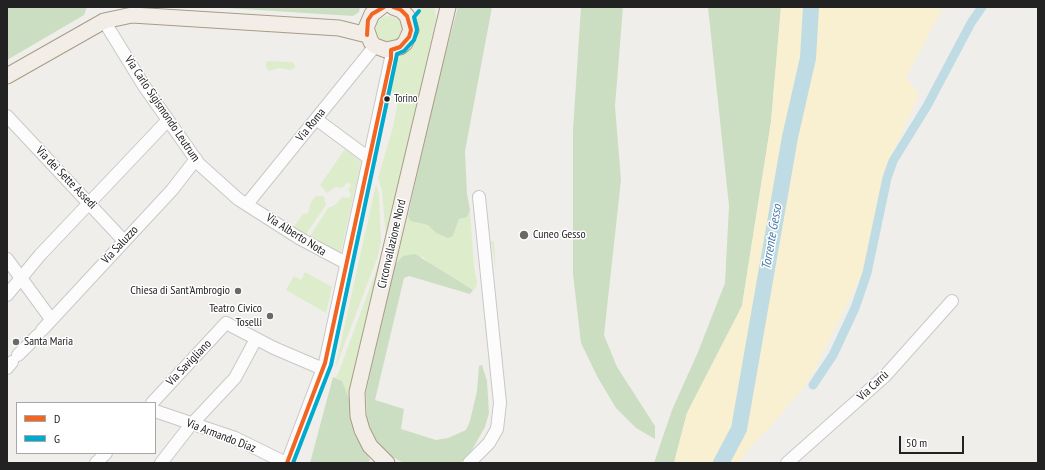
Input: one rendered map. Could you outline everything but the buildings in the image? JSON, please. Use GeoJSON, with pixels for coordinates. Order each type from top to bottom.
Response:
{"type":"FeatureCollection","features":[{"type":"Feature","properties":{"kind":"main road"},"geometry":{"type":"LineString","coordinates":[[7,76],[104,21],[120,16],[146,15],[339,28],[375,19],[391,50],[400,47],[409,37],[410,23],[410,12],[393,7]]}},
{"type":"Feature","properties":{"kind":"main road","name":"Circonvallazione Nord"},"geometry":{"type":"LineString","coordinates":[[387,463],[370,446],[362,430],[358,416],[357,392],[444,11]]}},
{"type":"Feature","properties":{"kind":"street","name":"Via Roma"},"geometry":{"type":"LineString","coordinates":[[247,204],[316,119],[375,19]]}},
{"type":"Feature","properties":{"kind":"street","name":"Via Carlo Sigismondo Leutrum"},"geometry":{"type":"LineString","coordinates":[[104,21],[144,86],[196,159],[233,195],[247,204]]}},
{"type":"Feature","properties":{"kind":"street"},"geometry":{"type":"LineString","coordinates":[[286,463],[323,369],[370,159],[391,58],[391,50]]}},
{"type":"Feature","properties":{"kind":"street","name":"Via dei Sette Assedi"},"geometry":{"type":"LineString","coordinates":[[7,116],[124,241]]}},
{"type":"Feature","properties":{"kind":"street"},"geometry":{"type":"LineString","coordinates":[[316,119],[370,159]]}},
{"type":"Feature","properties":{"kind":"street"},"geometry":{"type":"LineString","coordinates":[[7,296],[21,276],[168,120]]}},
{"type":"Feature","properties":{"kind":"street","name":"Via Saluzzo"},"geometry":{"type":"LineString","coordinates":[[12,362],[172,190],[196,159]]}},
{"type":"Feature","properties":{"kind":"street"},"geometry":{"type":"LineString","coordinates":[[469,463],[489,443],[496,429],[500,415],[499,380],[489,311],[479,197]]}},
{"type":"Feature","properties":{"kind":"street","name":"Via Alberto Nota"},"geometry":{"type":"LineString","coordinates":[[247,204],[299,238],[346,264]]}},
{"type":"Feature","properties":{"kind":"street"},"geometry":{"type":"LineString","coordinates":[[7,259],[21,276],[24,284],[51,320]]}},
{"type":"Feature","properties":{"kind":"street","name":"Via Carrù"},"geometry":{"type":"LineString","coordinates":[[787,463],[885,376],[952,301]]}},
{"type":"Feature","properties":{"kind":"street","name":"Via Savigliano"},"geometry":{"type":"LineString","coordinates":[[153,402],[183,367],[196,356],[226,323],[256,339]]}},
{"type":"Feature","properties":{"kind":"street"},"geometry":{"type":"LineString","coordinates":[[160,463],[192,424],[232,382],[256,339],[323,369]]}},
{"type":"Feature","properties":{"kind":"street","name":"Via Armando Diaz"},"geometry":{"type":"LineString","coordinates":[[156,412],[235,438],[286,463]]}},
{"type":"Feature","properties":{"kind":"street"},"geometry":{"type":"LineString","coordinates":[[96,463],[105,454]]}},
{"type":"Feature","properties":{"kind":"green space"},"geometry":{"type":"Polygon","coordinates":[[[7,7],[87,7],[84,15],[7,60],[7,7]]]}},
{"type":"Feature","properties":{"kind":"green space"},"geometry":{"type":"Polygon","coordinates":[[[211,7],[360,7],[359,12],[353,16],[211,7]]]}},
{"type":"Feature","properties":{"kind":"green space"},"geometry":{"type":"Polygon","coordinates":[[[421,7],[433,7],[435,9],[436,19],[386,239],[382,191],[378,178],[393,127],[399,95],[389,92],[398,59],[414,44],[417,31],[416,14],[421,7]]]}},
{"type":"Feature","properties":{"kind":"green space"},"geometry":{"type":"Polygon","coordinates":[[[458,7],[492,7],[465,151],[467,194],[470,210],[467,217],[459,219],[453,236],[448,238],[436,233],[428,225],[410,221],[408,216],[436,88],[458,7]]]}},
{"type":"Feature","properties":{"kind":"green space"},"geometry":{"type":"Polygon","coordinates":[[[581,7],[623,7],[615,106],[621,180],[604,335],[617,367],[655,426],[655,439],[636,428],[616,408],[598,378],[581,343],[573,274],[573,130],[581,7]]]}},
{"type":"Feature","properties":{"kind":"green space"},"geometry":{"type":"Polygon","coordinates":[[[708,7],[781,7],[771,122],[742,306],[687,413],[674,463],[654,463],[672,410],[698,352],[725,283],[729,206],[708,7]]]}},
{"type":"Feature","properties":{"kind":"green space"},"geometry":{"type":"Polygon","coordinates":[[[389,16],[398,20],[402,29],[398,38],[389,42],[380,38],[376,29],[380,20],[389,16]]]}},
{"type":"Feature","properties":{"kind":"green space"},"geometry":{"type":"Polygon","coordinates":[[[266,62],[292,62],[295,65],[295,68],[291,70],[279,68],[269,71],[266,67],[266,62]]]}},
{"type":"Feature","properties":{"kind":"green space"},"geometry":{"type":"Polygon","coordinates":[[[345,149],[361,162],[340,256],[310,240],[310,236],[328,208],[335,205],[342,197],[349,198],[351,195],[348,189],[351,185],[348,182],[342,188],[336,187],[327,193],[320,185],[345,149]]]}},
{"type":"Feature","properties":{"kind":"green space"},"geometry":{"type":"Polygon","coordinates":[[[376,184],[379,193],[381,242],[378,256],[335,369],[376,184]]]}},
{"type":"Feature","properties":{"kind":"green space"},"geometry":{"type":"Polygon","coordinates":[[[316,196],[324,196],[326,205],[304,237],[292,229],[303,214],[308,213],[311,202],[316,196]]]}},
{"type":"Feature","properties":{"kind":"green space"},"geometry":{"type":"Polygon","coordinates":[[[470,210],[474,267],[477,282],[476,288],[473,290],[431,265],[423,257],[397,261],[395,264],[408,215],[410,221],[428,225],[453,236],[459,219],[467,216],[470,210]]]}},
{"type":"Feature","properties":{"kind":"green space"},"geometry":{"type":"Polygon","coordinates":[[[491,242],[494,242],[496,270],[491,242]]]}},
{"type":"Feature","properties":{"kind":"green space"},"geometry":{"type":"Polygon","coordinates":[[[415,254],[473,290],[470,294],[409,276],[404,278],[375,400],[404,409],[401,429],[436,440],[448,438],[466,430],[470,421],[477,391],[479,366],[482,365],[487,381],[489,413],[485,427],[468,457],[459,463],[404,463],[392,457],[382,447],[373,436],[367,420],[366,392],[395,264],[403,256],[415,254]]]}},
{"type":"Feature","properties":{"kind":"green space"},"geometry":{"type":"Polygon","coordinates":[[[380,260],[382,260],[350,401],[342,381],[335,377],[338,374],[380,260]]]}},
{"type":"Feature","properties":{"kind":"green space"},"geometry":{"type":"Polygon","coordinates":[[[305,272],[332,287],[326,313],[286,290],[294,276],[301,280],[305,272]]]}},
{"type":"Feature","properties":{"kind":"green space"},"geometry":{"type":"Polygon","coordinates":[[[333,377],[342,381],[350,401],[351,419],[355,434],[370,460],[368,463],[310,463],[333,377]]]}},
{"type":"Feature","properties":{"kind":"sand"},"geometry":{"type":"Polygon","coordinates":[[[781,7],[943,7],[906,78],[919,95],[884,172],[863,272],[809,381],[770,427],[745,453],[740,463],[674,463],[687,413],[742,306],[771,122],[781,7]]]}},
{"type":"Feature","properties":{"kind":"waterway","name":"Torrente Gesso"},"geometry":{"type":"LineString","coordinates":[[721,463],[739,429],[790,137],[808,58],[811,7]]}},
{"type":"Feature","properties":{"kind":"waterway"},"geometry":{"type":"LineString","coordinates":[[813,385],[833,355],[855,308],[867,273],[887,178],[893,161],[927,106],[971,23],[982,7]]}},
{"type":"Feature","properties":{"kind":"transit line","name":"D"},"geometry":{"type":"LineString","coordinates":[[367,35],[368,20],[372,14],[384,7]]}},
{"type":"Feature","properties":{"kind":"transit line","name":"D"},"geometry":{"type":"LineString","coordinates":[[287,463],[325,363],[391,58],[391,50],[400,47],[409,37],[411,30],[407,16],[401,10],[393,7]]}},
{"type":"Feature","properties":{"kind":"transit line","name":"G"},"geometry":{"type":"LineString","coordinates":[[293,463],[331,365],[397,54],[404,51],[414,40],[417,30],[414,17],[419,11]]}},
{"type":"Feature","properties":{"kind":"place","name":"Torino"},"geometry":{"type":"Point","coordinates":[387,99]}},
{"type":"Feature","properties":{"kind":"place","name":"Cuneo Gesso"},"geometry":{"type":"Point","coordinates":[524,235]}},
{"type":"Feature","properties":{"kind":"place","name":"Chiesa di Sant'Ambrogio"},"geometry":{"type":"Point","coordinates":[238,291]}},
{"type":"Feature","properties":{"kind":"place","name":"Teatro Civico Toselli"},"geometry":{"type":"Point","coordinates":[270,316]}},
{"type":"Feature","properties":{"kind":"place","name":"Santa Maria"},"geometry":{"type":"Point","coordinates":[16,342]}}]}
